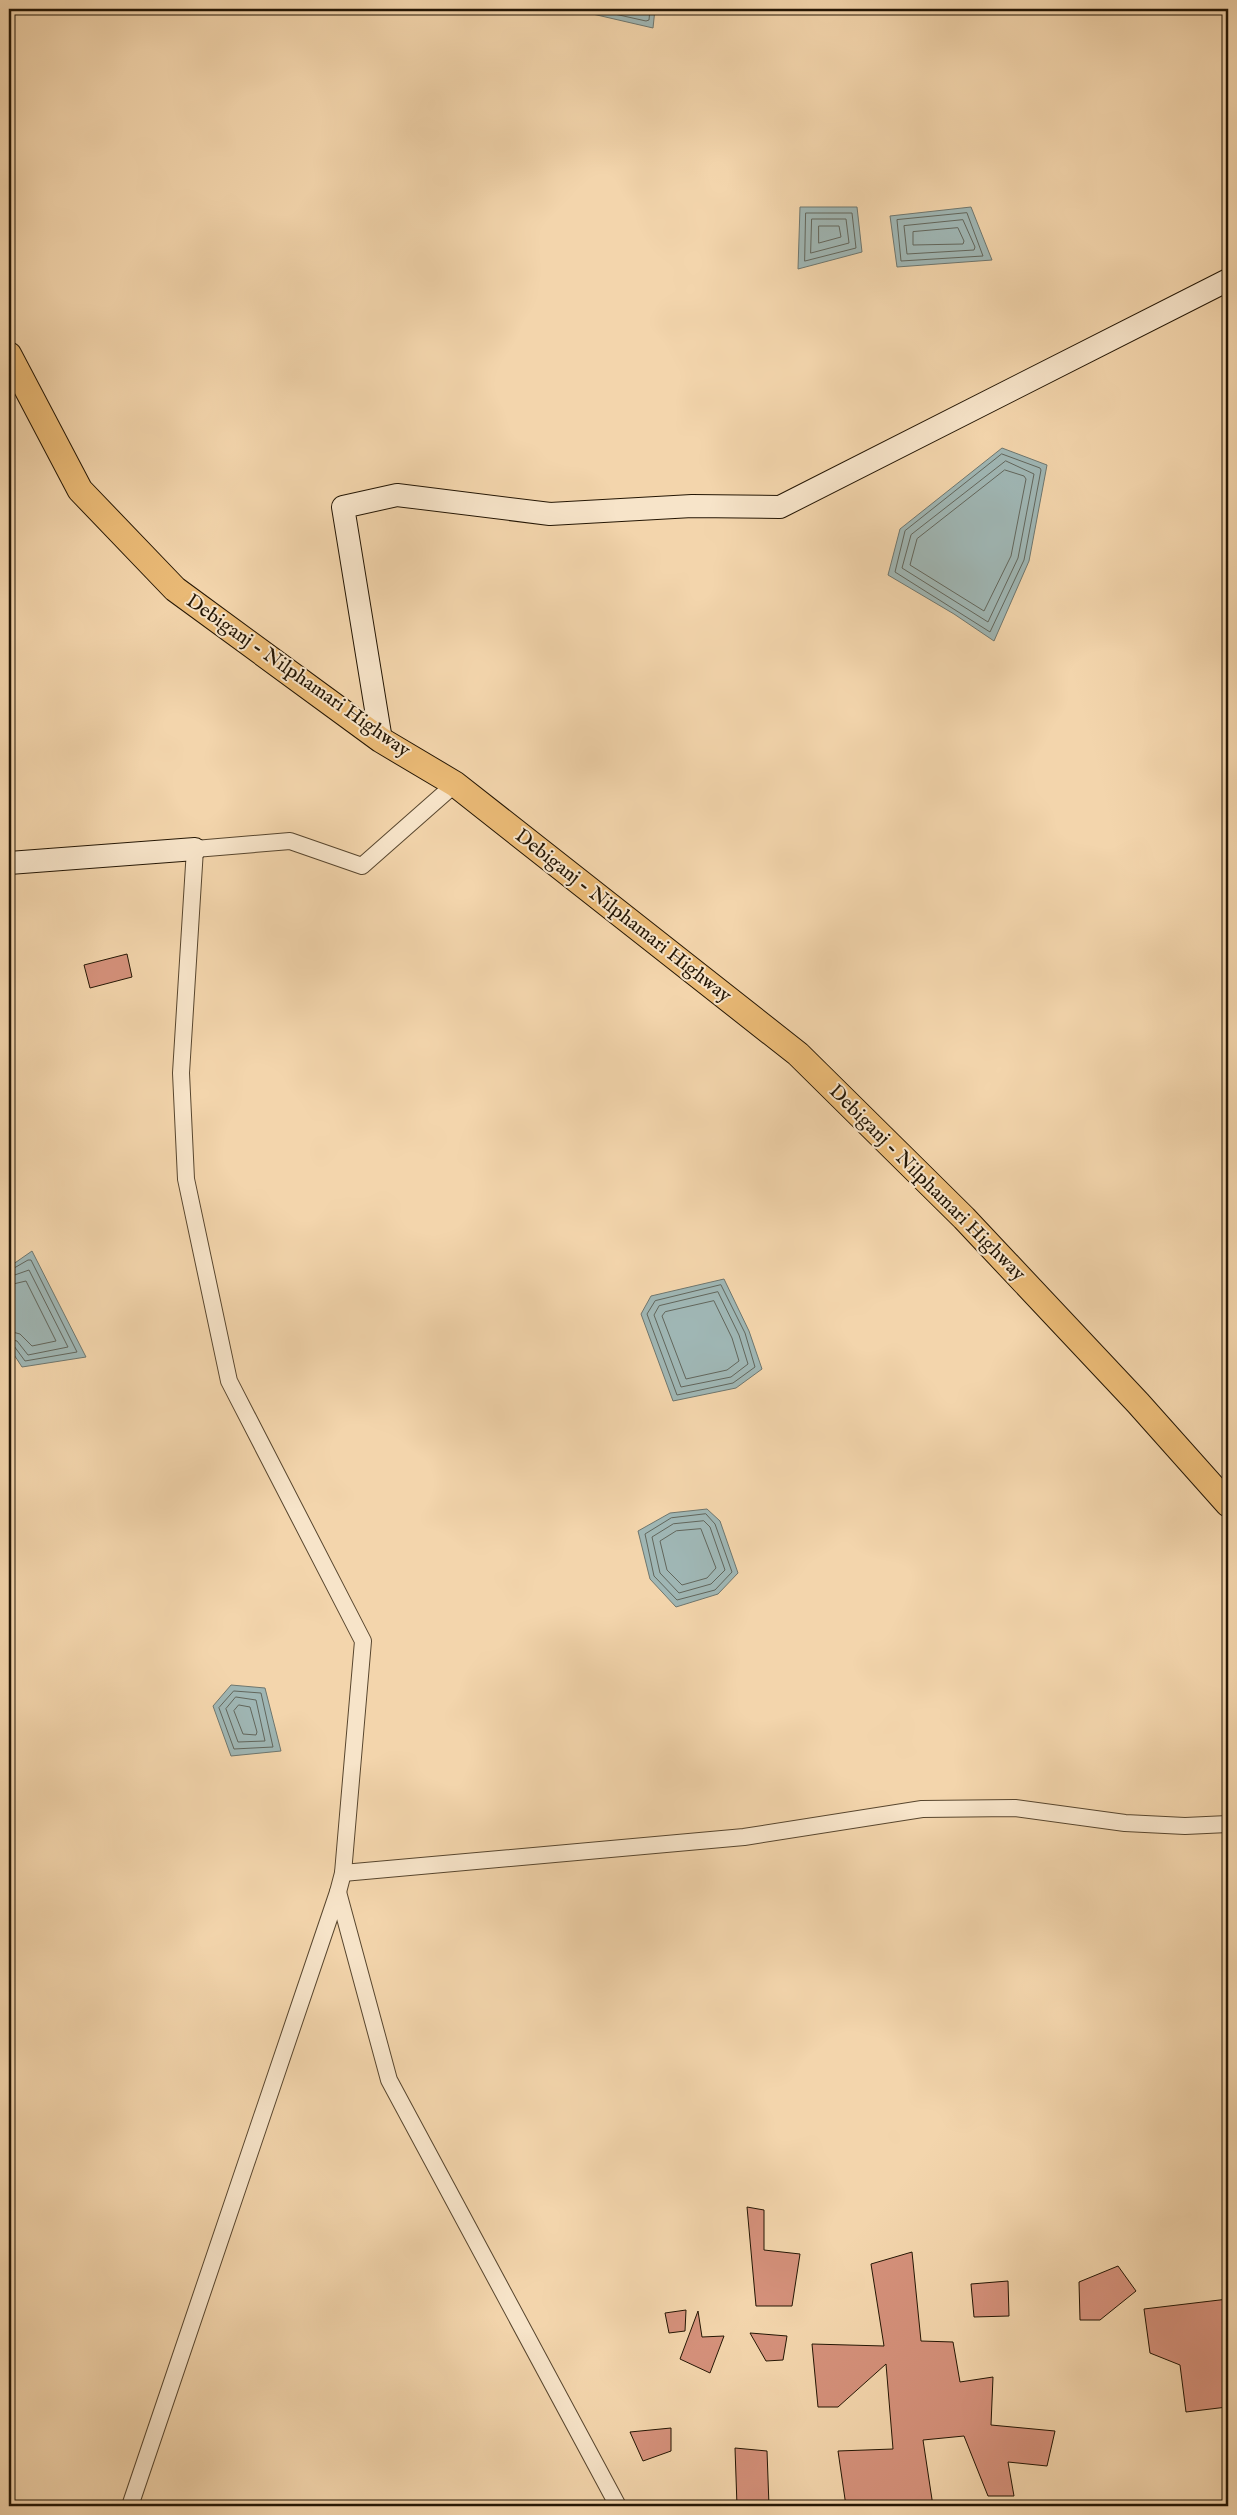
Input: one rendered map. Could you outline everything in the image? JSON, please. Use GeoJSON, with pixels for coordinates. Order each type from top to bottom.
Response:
{"type":"FeatureCollection","features":[{"type":"Feature","properties":{"kind":"main road","name":"Debiganj - Nilphamari Highway"},"geometry":{"type":"LineString","coordinates":[[9,355],[80,490],[175,589],[380,740],[455,784],[798,1054],[964,1218],[1138,1403],[1228,1504]]}},
{"type":"Feature","properties":{"kind":"street"},"geometry":{"type":"LineString","coordinates":[[380,740],[343,507],[396,495],[550,514],[692,506],[780,507],[1228,280]]}},
{"type":"Feature","properties":{"kind":"street"},"geometry":{"type":"LineString","coordinates":[[9,863],[290,841],[362,866],[455,784]]}},
{"type":"Feature","properties":{"kind":"street"},"geometry":{"type":"LineString","coordinates":[[130,2506],[338,1892],[343,1873],[363,1641],[229,1381],[186,1179],[182,1073],[194,849]]}},
{"type":"Feature","properties":{"kind":"street"},"geometry":{"type":"LineString","coordinates":[[343,1873],[744,1836],[922,1809],[1015,1808],[1125,1823],[1185,1826],[1228,1824]]}},
{"type":"Feature","properties":{"kind":"street"},"geometry":{"type":"LineString","coordinates":[[338,1892],[389,2080],[618,2506]]}},
{"type":"Feature","properties":{"kind":"water"},"geometry":{"type":"Polygon","coordinates":[[[571,9],[655,9],[653,28],[571,9]]]}},
{"type":"Feature","properties":{"kind":"water"},"geometry":{"type":"Polygon","coordinates":[[[800,207],[857,207],[862,252],[798,269],[800,207]]]}},
{"type":"Feature","properties":{"kind":"water"},"geometry":{"type":"Polygon","coordinates":[[[971,207],[992,260],[897,267],[890,216],[971,207]]]}},
{"type":"Feature","properties":{"kind":"water"},"geometry":{"type":"Polygon","coordinates":[[[1002,448],[1047,465],[1029,561],[994,641],[954,614],[888,575],[900,529],[1002,448]]]}},
{"type":"Feature","properties":{"kind":"water"},"geometry":{"type":"Polygon","coordinates":[[[32,1251],[86,1357],[22,1367],[9,1347],[9,1267],[32,1251]]]}},
{"type":"Feature","properties":{"kind":"water"},"geometry":{"type":"Polygon","coordinates":[[[724,1279],[749,1331],[762,1369],[736,1388],[673,1401],[641,1314],[651,1296],[724,1279]]]}},
{"type":"Feature","properties":{"kind":"water"},"geometry":{"type":"Polygon","coordinates":[[[707,1509],[720,1521],[738,1573],[718,1594],[676,1607],[650,1579],[638,1531],[670,1513],[707,1509]]]}},
{"type":"Feature","properties":{"kind":"water"},"geometry":{"type":"Polygon","coordinates":[[[231,1685],[265,1688],[281,1751],[231,1756],[213,1706],[231,1685]]]}},
{"type":"Feature","properties":{"kind":"building"},"geometry":{"type":"Polygon","coordinates":[[[127,954],[132,977],[90,988],[84,965],[127,954]]]}},
{"type":"Feature","properties":{"kind":"building"},"geometry":{"type":"Polygon","coordinates":[[[747,2207],[764,2210],[764,2250],[800,2254],[792,2306],[756,2306],[747,2207]]]}},
{"type":"Feature","properties":{"kind":"building"},"geometry":{"type":"Polygon","coordinates":[[[912,2252],[921,2341],[953,2342],[960,2382],[993,2377],[991,2425],[1055,2431],[1047,2466],[1008,2462],[1014,2496],[988,2496],[964,2436],[923,2440],[933,2506],[846,2506],[838,2451],[893,2449],[886,2364],[838,2407],[818,2407],[812,2344],[884,2346],[871,2264],[912,2252]]]}},
{"type":"Feature","properties":{"kind":"building"},"geometry":{"type":"Polygon","coordinates":[[[1118,2266],[1136,2291],[1100,2320],[1080,2320],[1079,2282],[1118,2266]]]}},
{"type":"Feature","properties":{"kind":"building"},"geometry":{"type":"Polygon","coordinates":[[[1008,2281],[1009,2316],[974,2317],[971,2284],[1008,2281]]]}},
{"type":"Feature","properties":{"kind":"building"},"geometry":{"type":"Polygon","coordinates":[[[1228,2299],[1228,2364],[1224,2365],[1227,2407],[1186,2412],[1180,2365],[1150,2353],[1144,2309],[1228,2299]]]}},
{"type":"Feature","properties":{"kind":"building"},"geometry":{"type":"Polygon","coordinates":[[[686,2310],[685,2331],[669,2333],[665,2313],[686,2310]]]}},
{"type":"Feature","properties":{"kind":"building"},"geometry":{"type":"Polygon","coordinates":[[[698,2311],[702,2337],[724,2336],[710,2373],[680,2359],[698,2311]]]}},
{"type":"Feature","properties":{"kind":"building"},"geometry":{"type":"Polygon","coordinates":[[[750,2333],[787,2336],[783,2360],[766,2361],[750,2333]]]}},
{"type":"Feature","properties":{"kind":"building"},"geometry":{"type":"Polygon","coordinates":[[[671,2428],[671,2451],[643,2461],[630,2432],[671,2428]]]}},
{"type":"Feature","properties":{"kind":"building"},"geometry":{"type":"Polygon","coordinates":[[[735,2448],[767,2451],[769,2506],[737,2506],[735,2448]]]}}]}
